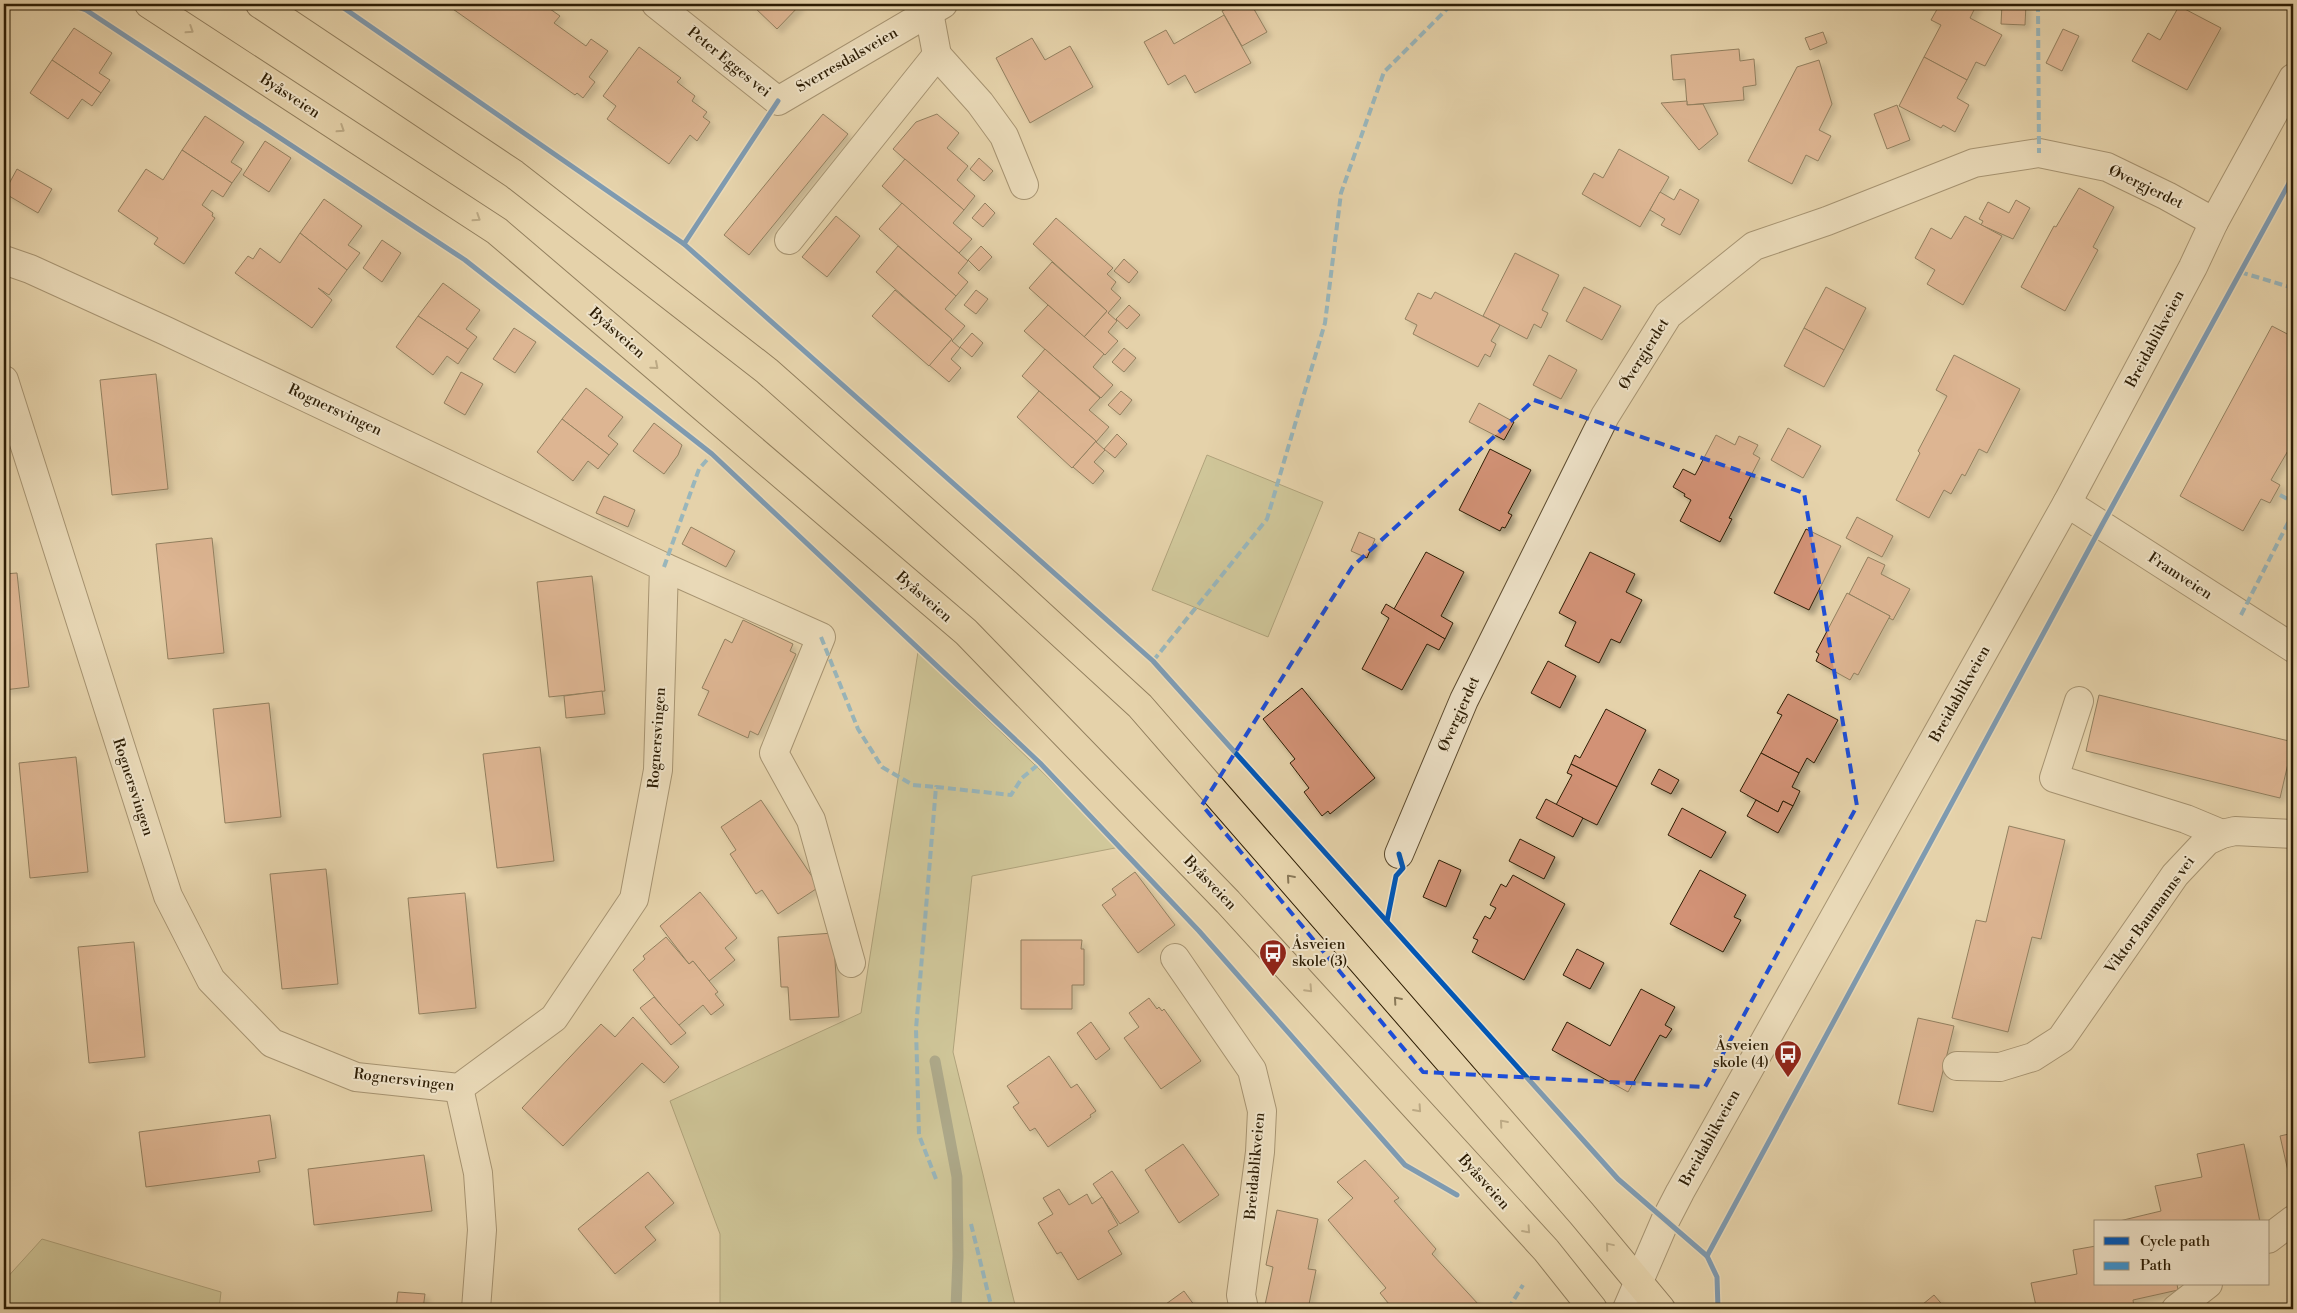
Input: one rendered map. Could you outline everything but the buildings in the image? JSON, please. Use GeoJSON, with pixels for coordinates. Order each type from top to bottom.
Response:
{"type":"FeatureCollection","features":[{"type":"Feature","properties":{"kind":"main road","name":"Byåsveien"},"geometry":{"type":"LineString","coordinates":[[149,4],[497,231],[966,632],[1228,902],[1546,1250],[1593,1309]]}},
{"type":"Feature","properties":{"kind":"main road"},"geometry":{"type":"LineString","coordinates":[[260,4],[514,174],[767,371],[1014,590],[1140,706],[1582,1214],[1661,1309]]}},
{"type":"Feature","properties":{"kind":"street","name":"Peter Egges vei"},"geometry":{"type":"LineString","coordinates":[[656,4],[778,101]]}},
{"type":"Feature","properties":{"kind":"street","name":"Sverresdalsveien"},"geometry":{"type":"LineString","coordinates":[[778,101],[936,8]]}},
{"type":"Feature","properties":{"kind":"street"},"geometry":{"type":"LineString","coordinates":[[789,240],[937,55],[936,8]]}},
{"type":"Feature","properties":{"kind":"street"},"geometry":{"type":"LineString","coordinates":[[937,55],[980,103],[1004,136],[1024,185]]}},
{"type":"Feature","properties":{"kind":"street","name":"Breidablikveien"},"geometry":{"type":"LineString","coordinates":[[1627,1309],[1640,1284],[1665,1221],[1680,1192],[2068,503],[2193,267],[2214,222],[2293,78]]}},
{"type":"Feature","properties":{"kind":"street","name":"Øvergjerdet"},"geometry":{"type":"LineString","coordinates":[[1400,854],[1464,700],[1605,416],[1668,315],[1754,246],[1827,221],[1974,164],[2039,153],[2107,167],[2167,196],[2214,222]]}},
{"type":"Feature","properties":{"kind":"street","name":"Rognersvingen"},"geometry":{"type":"LineString","coordinates":[[4,260],[30,269],[166,331],[664,567],[822,637],[774,753],[811,820],[851,963]]}},
{"type":"Feature","properties":{"kind":"street","name":"Rognersvingen"},"geometry":{"type":"LineString","coordinates":[[4,380],[168,896],[212,980],[272,1042],[356,1076],[459,1088],[554,1018],[634,899],[658,770],[664,567]]}},
{"type":"Feature","properties":{"kind":"street","name":"Framveien"},"geometry":{"type":"LineString","coordinates":[[2068,503],[2293,648]]}},
{"type":"Feature","properties":{"kind":"street"},"geometry":{"type":"LineString","coordinates":[[2079,701],[2054,778],[2186,819],[2222,834]]}},
{"type":"Feature","properties":{"kind":"street","name":"Viktor Baumanns vei"},"geometry":{"type":"LineString","coordinates":[[1957,1066],[2000,1067],[2032,1057],[2061,1039],[2176,875],[2207,841],[2222,834],[2235,832],[2293,834]]}},
{"type":"Feature","properties":{"kind":"street","name":"Breidablikveien"},"geometry":{"type":"LineString","coordinates":[[1175,958],[1252,1070],[1262,1111],[1260,1152],[1241,1295],[1244,1309]]}},
{"type":"Feature","properties":{"kind":"street"},"geometry":{"type":"LineString","coordinates":[[459,1088],[478,1173],[482,1230],[476,1309]]}},
{"type":"Feature","properties":{"kind":"street"},"geometry":{"type":"LineString","coordinates":[[2270,1237],[2293,1220]]}},
{"type":"Feature","properties":{"kind":"street"},"geometry":{"type":"LineString","coordinates":[[2176,1309],[2205,1286]]}},
{"type":"Feature","properties":{"kind":"highlighted area"},"geometry":{"type":"Polygon","coordinates":[[[1534,400],[1804,493],[1857,806],[1705,1087],[1423,1072],[1202,805],[1352,567],[1534,400]]]}},
{"type":"Feature","properties":{"kind":"green space"},"geometry":{"type":"Polygon","coordinates":[[[1207,455],[1323,502],[1268,637],[1152,590],[1207,455]]]}},
{"type":"Feature","properties":{"kind":"green space"},"geometry":{"type":"Polygon","coordinates":[[[918,652],[1120,847],[972,876],[953,1052],[1016,1309],[720,1309],[720,1234],[670,1101],[861,1013],[918,652]]]}},
{"type":"Feature","properties":{"kind":"green space"},"geometry":{"type":"Polygon","coordinates":[[[42,1239],[221,1292],[219,1309],[4,1309],[4,1281],[42,1239]]]}},
{"type":"Feature","properties":{"kind":"waterway"},"geometry":{"type":"LineString","coordinates":[[935,1061],[957,1177],[958,1256],[956,1309]]}},
{"type":"Feature","properties":{"kind":"marked path"},"geometry":{"type":"LineString","coordinates":[[1153,661],[1267,519],[1325,323],[1341,193],[1384,72],[1452,4]]}},
{"type":"Feature","properties":{"kind":"marked path"},"geometry":{"type":"LineString","coordinates":[[2038,4],[2039,153]]}},
{"type":"Feature","properties":{"kind":"marked path"},"geometry":{"type":"LineString","coordinates":[[2240,272],[2293,288]]}},
{"type":"Feature","properties":{"kind":"marked path"},"geometry":{"type":"LineString","coordinates":[[664,567],[699,469],[712,454]]}},
{"type":"Feature","properties":{"kind":"marked path"},"geometry":{"type":"LineString","coordinates":[[2280,495],[2293,502]]}},
{"type":"Feature","properties":{"kind":"marked path"},"geometry":{"type":"LineString","coordinates":[[2241,615],[2293,513]]}},
{"type":"Feature","properties":{"kind":"marked path"},"geometry":{"type":"LineString","coordinates":[[821,637],[858,729],[882,767],[913,785],[936,787]]}},
{"type":"Feature","properties":{"kind":"marked path"},"geometry":{"type":"LineString","coordinates":[[936,1179],[919,1135],[916,1029],[936,787],[1011,795],[1022,778],[1040,763]]}},
{"type":"Feature","properties":{"kind":"marked path"},"geometry":{"type":"LineString","coordinates":[[971,1224],[992,1309]]}},
{"type":"Feature","properties":{"kind":"marked path"},"geometry":{"type":"LineString","coordinates":[[1508,1309],[1523,1285]]}},
{"type":"Feature","properties":{"kind":"cycle path"},"geometry":{"type":"LineString","coordinates":[[69,4],[86,10],[465,260],[712,454],[1040,763],[1199,931],[1405,1165],[1457,1195]]}},
{"type":"Feature","properties":{"kind":"cycle path"},"geometry":{"type":"LineString","coordinates":[[338,4],[684,244],[1153,661],[1618,1179],[1707,1256],[1717,1277],[1718,1309]]}},
{"type":"Feature","properties":{"kind":"cycle path"},"geometry":{"type":"LineString","coordinates":[[684,244],[778,101]]}},
{"type":"Feature","properties":{"kind":"cycle path"},"geometry":{"type":"LineString","coordinates":[[1707,1256],[2293,176]]}},
{"type":"Feature","properties":{"kind":"cycle path"},"geometry":{"type":"LineString","coordinates":[[1387,921],[1396,876],[1403,868],[1399,854]]}},
{"type":"Feature","properties":{"kind":"place","name":"Åsveien skole (3)"},"geometry":{"type":"Point","coordinates":[1273,977]}},
{"type":"Feature","properties":{"kind":"place","name":"Åsveien skole (4)"},"geometry":{"type":"Point","coordinates":[1788,1078]}}]}
